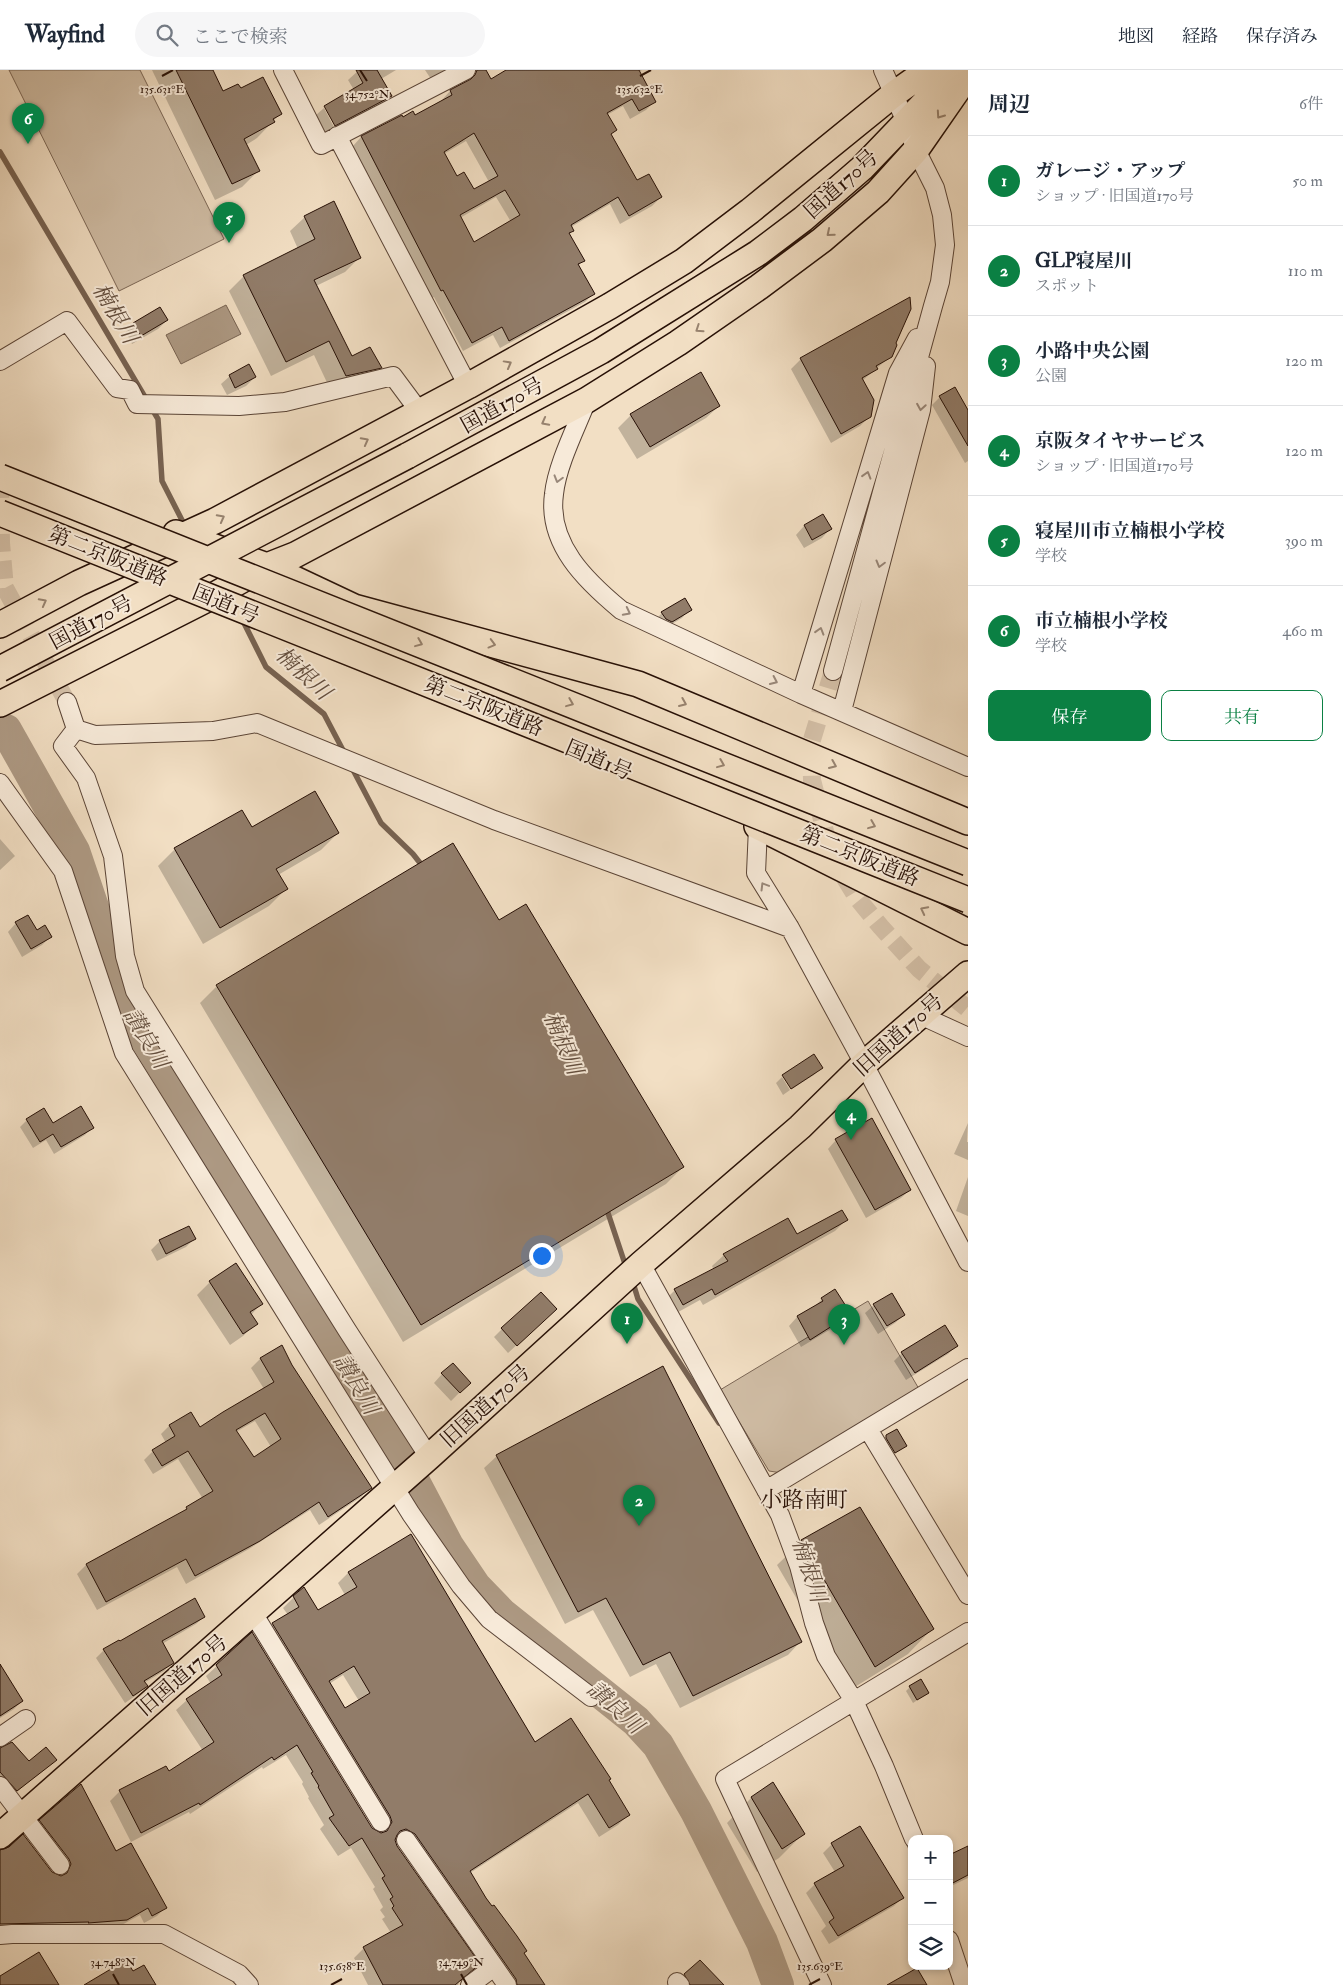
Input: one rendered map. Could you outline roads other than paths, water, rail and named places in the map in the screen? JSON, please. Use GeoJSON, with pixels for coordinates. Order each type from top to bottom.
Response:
{"type":"FeatureCollection","features":[{"type":"Feature","properties":{"kind":"highway"},"geometry":{"type":"LineString","coordinates":[[0,625],[79,583],[184,536],[468,386],[610,306],[684,261],[750,211],[894,94],[928,70]]}},
{"type":"Feature","properties":{"kind":"highway","name":"国道170号"},"geometry":{"type":"LineString","coordinates":[[0,669],[407,456],[601,351],[758,253],[803,219],[862,168],[956,70]]}},
{"type":"Feature","properties":{"kind":"highway"},"geometry":{"type":"LineString","coordinates":[[0,704],[212,597],[267,566],[295,555],[587,400],[678,343],[759,288],[822,240],[878,192],[916,150],[968,75]]}},
{"type":"Feature","properties":{"kind":"highway"},"geometry":{"type":"LineString","coordinates":[[0,469],[267,566],[354,607],[638,684],[968,822]]}},
{"type":"Feature","properties":{"kind":"highway","name":"第二京阪道路"},"geometry":{"type":"LineString","coordinates":[[0,477],[968,863]]}},
{"type":"Feature","properties":{"kind":"highway","name":"第二京阪道路"},"geometry":{"type":"LineString","coordinates":[[0,513],[968,900]]}},
{"type":"Feature","properties":{"kind":"highway","name":"国道1号"},"geometry":{"type":"LineString","coordinates":[[0,517],[212,597],[758,827],[968,932]]}},
{"type":"Feature","properties":{"kind":"highway","name":"旧国道170号"},"geometry":{"type":"LineString","coordinates":[[0,1836],[397,1485],[641,1264],[800,1126],[864,1064],[968,974]]}},
{"type":"Feature","properties":{"kind":"street"},"geometry":{"type":"LineString","coordinates":[[288,72],[321,145],[466,70]]}},
{"type":"Feature","properties":{"kind":"street"},"geometry":{"type":"LineString","coordinates":[[833,671],[940,282],[944,245],[942,215],[935,188],[916,150],[883,70]]}},
{"type":"Feature","properties":{"kind":"street"},"geometry":{"type":"LineString","coordinates":[[337,136],[468,386]]}},
{"type":"Feature","properties":{"kind":"street"},"geometry":{"type":"LineString","coordinates":[[800,694],[898,374],[933,306]]}},
{"type":"Feature","properties":{"kind":"street"},"geometry":{"type":"LineString","coordinates":[[842,712],[921,410],[933,306]]}},
{"type":"Feature","properties":{"kind":"street"},"geometry":{"type":"LineString","coordinates":[[0,361],[67,322],[117,388],[130,390],[137,404],[240,406],[285,402],[393,376],[419,411]]}},
{"type":"Feature","properties":{"kind":"street"},"geometry":{"type":"LineString","coordinates":[[587,400],[561,467],[554,493],[553,516],[560,540],[573,563],[596,589],[621,610],[800,694],[968,767]]}},
{"type":"Feature","properties":{"kind":"street"},"geometry":{"type":"LineString","coordinates":[[67,702],[76,729]]}},
{"type":"Feature","properties":{"kind":"street"},"geometry":{"type":"LineString","coordinates":[[76,729],[95,735],[105,735],[212,731],[257,723],[494,820],[790,928]]}},
{"type":"Feature","properties":{"kind":"street"},"geometry":{"type":"LineString","coordinates":[[76,729],[63,746],[86,778],[113,856],[125,956],[135,991],[426,1459]]}},
{"type":"Feature","properties":{"kind":"street"},"geometry":{"type":"LineString","coordinates":[[0,783],[63,871],[124,1053],[461,1586],[489,1618],[592,1697]]}},
{"type":"Feature","properties":{"kind":"street"},"geometry":{"type":"LineString","coordinates":[[758,827],[756,872],[790,928],[864,1064],[968,1262]]}},
{"type":"Feature","properties":{"kind":"street"},"geometry":{"type":"LineString","coordinates":[[920,1015],[968,1037]]}},
{"type":"Feature","properties":{"kind":"street"},"geometry":{"type":"LineString","coordinates":[[641,1264],[780,1515],[799,1566],[814,1623],[826,1656],[854,1701],[884,1766],[912,1835]]}},
{"type":"Feature","properties":{"kind":"street"},"geometry":{"type":"LineString","coordinates":[[766,1490],[968,1368]]}},
{"type":"Feature","properties":{"kind":"street"},"geometry":{"type":"LineString","coordinates":[[868,1429],[968,1595]]}},
{"type":"Feature","properties":{"kind":"street"},"geometry":{"type":"LineString","coordinates":[[253,1613],[381,1822]]}},
{"type":"Feature","properties":{"kind":"street"},"geometry":{"type":"LineString","coordinates":[[822,1985],[725,1779],[968,1632]]}},
{"type":"Feature","properties":{"kind":"street"},"geometry":{"type":"LineString","coordinates":[[0,1737],[26,1719]]}},
{"type":"Feature","properties":{"kind":"street"},"geometry":{"type":"LineString","coordinates":[[0,1786],[24,1815],[60,1865]]}},
{"type":"Feature","properties":{"kind":"street"},"geometry":{"type":"LineString","coordinates":[[406,1840],[507,1985]]}},
{"type":"Feature","properties":{"kind":"street"},"geometry":{"type":"LineString","coordinates":[[0,1935],[164,1934],[239,1974],[249,1985]]}},
{"type":"Feature","properties":{"kind":"street"},"geometry":{"type":"LineString","coordinates":[[953,1952],[964,1985]]}},
{"type":"Feature","properties":{"kind":"street"},"geometry":{"type":"LineString","coordinates":[[470,1985],[494,1967]]}},
{"type":"Feature","properties":{"kind":"waterway","name":"楠根川"},"geometry":{"type":"LineString","coordinates":[[0,152],[158,419],[162,481],[186,528]]}},
{"type":"Feature","properties":{"kind":"waterway","name":"楠根川"},"geometry":{"type":"LineString","coordinates":[[242,619],[266,667],[324,714],[345,754]]}},
{"type":"Feature","properties":{"kind":"waterway","name":"讃良川"},"geometry":{"type":"LineString","coordinates":[[6,730],[74,851],[95,913],[114,980],[130,1013],[399,1453],[448,1546],[475,1586],[502,1614],[636,1721],[658,1745],[696,1811],[762,1942],[778,1985]]}},
{"type":"Feature","properties":{"kind":"waterway","name":"楠根川"},"geometry":{"type":"LineString","coordinates":[[351,766],[381,823],[413,854],[424,868]]}},
{"type":"Feature","properties":{"kind":"waterway","name":"楠根川"},"geometry":{"type":"LineString","coordinates":[[606,1207],[625,1264]]}},
{"type":"Feature","properties":{"kind":"waterway","name":"楠根川"},"geometry":{"type":"LineString","coordinates":[[634,1286],[638,1299],[719,1423]]}},
{"type":"Feature","properties":{"kind":"tunnel"},"geometry":{"type":"LineString","coordinates":[[0,480],[1,543],[5,588],[67,702]]}},
{"type":"Feature","properties":{"kind":"tunnel"},"geometry":{"type":"LineString","coordinates":[[833,671],[811,743],[812,780],[831,855],[857,898],[881,927],[919,969],[968,1009]]}},
{"type":"Feature","properties":{"kind":"place","name":"市立楠根小学校"},"geometry":{"type":"Point","coordinates":[28,144]}},
{"type":"Feature","properties":{"kind":"place","name":"寝屋川市立楠根小学校"},"geometry":{"type":"Point","coordinates":[229,243]}},
{"type":"Feature","properties":{"kind":"place","name":"京阪タイヤサービス"},"geometry":{"type":"Point","coordinates":[851,1140]}},
{"type":"Feature","properties":{"kind":"place","name":"ガレージ・アップ"},"geometry":{"type":"Point","coordinates":[627,1344]}},
{"type":"Feature","properties":{"kind":"place","name":"小路中央公園"},"geometry":{"type":"Point","coordinates":[844,1345]}},
{"type":"Feature","properties":{"kind":"place","name":"GLP寝屋川"},"geometry":{"type":"Point","coordinates":[639,1526]}},
{"type":"Feature","properties":{"kind":"district","name":"小路南町"},"geometry":{"type":"Point","coordinates":[804,1499]}}]}
